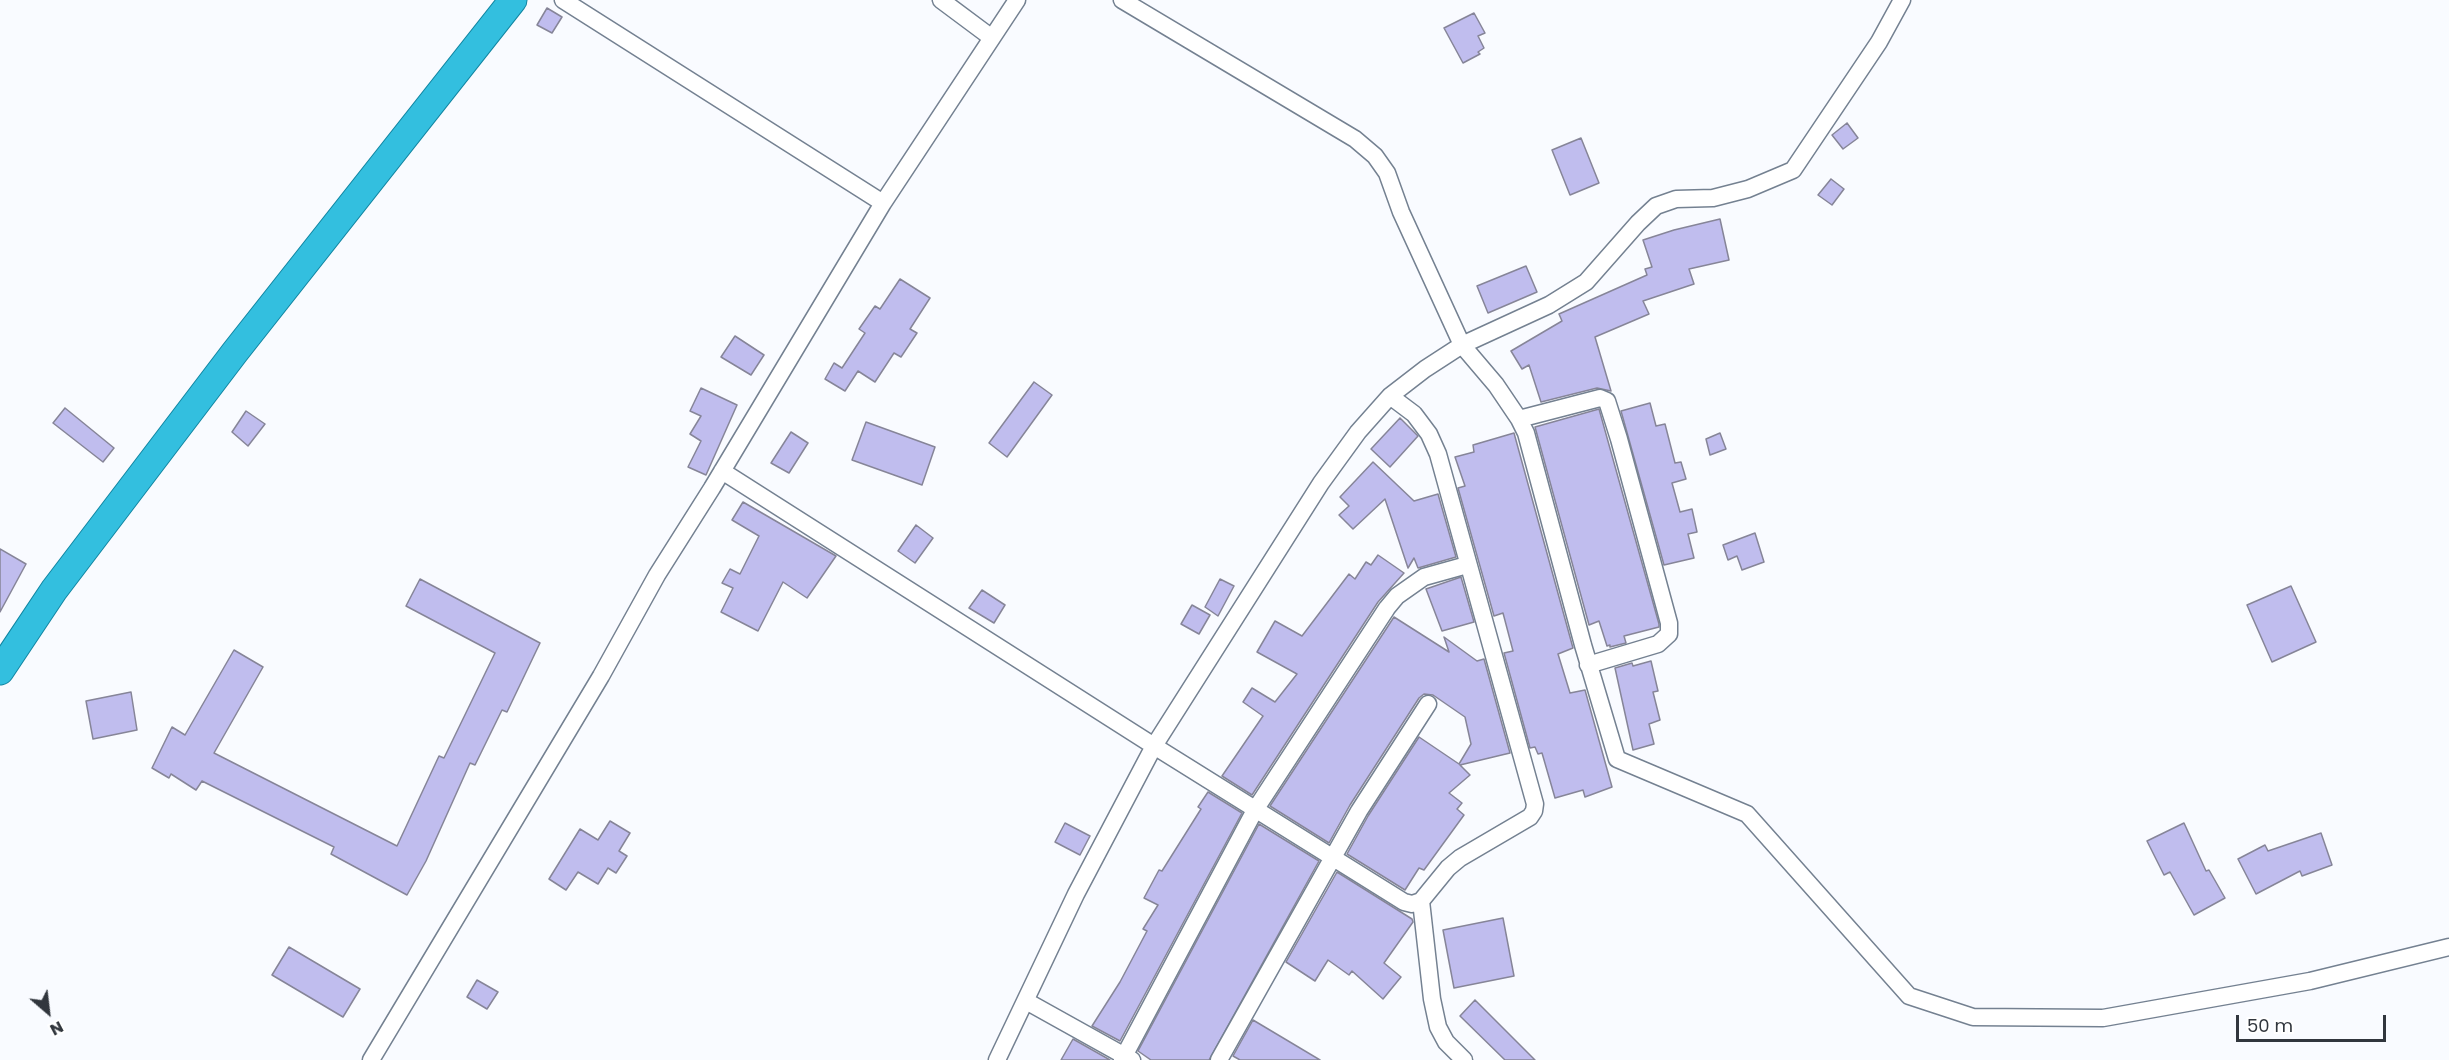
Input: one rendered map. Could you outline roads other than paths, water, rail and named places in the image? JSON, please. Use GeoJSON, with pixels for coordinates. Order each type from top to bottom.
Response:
{"type":"FeatureCollection","features":[{"type":"Feature","properties":{"kind":"highway"},"geometry":{"type":"LineString","coordinates":[[0,671],[54,590],[227,361],[513,0]]}},
{"type":"Feature","properties":{"kind":"street"},"geometry":{"type":"LineString","coordinates":[[563,0],[883,203]]}},
{"type":"Feature","properties":{"kind":"street"},"geometry":{"type":"LineString","coordinates":[[941,0],[992,38]]}},
{"type":"Feature","properties":{"kind":"street"},"geometry":{"type":"LineString","coordinates":[[371,1060],[601,676],[657,574],[722,471],[883,203],[1017,0]]}},
{"type":"Feature","properties":{"kind":"street"},"geometry":{"type":"LineString","coordinates":[[1122,0],[1355,139],[1375,156],[1388,173],[1401,212],[1462,345],[1496,385],[1526,433],[1588,665],[1617,759],[1747,814],[1909,996],[1973,1017],[2103,1018],[2310,981],[2449,948]]}},
{"type":"Feature","properties":{"kind":"street"},"geometry":{"type":"LineString","coordinates":[[997,1060],[1076,894],[1154,746],[1321,483],[1358,432],[1390,396],[1425,369],[1462,345],[1549,305],[1586,282],[1656,206],[1676,199],[1713,198],[1748,189],[1792,170],[1879,42],[1902,0]]}},
{"type":"Feature","properties":{"kind":"street"},"geometry":{"type":"LineString","coordinates":[[722,471],[1255,810],[1404,902],[1412,904],[1421,901],[1448,868],[1460,858],[1505,830],[1525,821],[1534,811],[1533,793],[1434,444],[1414,414],[1390,396]]}},
{"type":"Feature","properties":{"kind":"street"},"geometry":{"type":"LineString","coordinates":[[1519,419],[1600,398],[1607,401],[1609,405],[1620,439],[1670,634],[1658,644],[1588,665]]}},
{"type":"Feature","properties":{"kind":"street"},"geometry":{"type":"LineString","coordinates":[[1026,1000],[1126,1059],[1255,810],[1293,749],[1396,596],[1424,577],[1467,565]]}},
{"type":"Feature","properties":{"kind":"street"},"geometry":{"type":"LineString","coordinates":[[1219,1060],[1359,811],[1428,704]]}},
{"type":"Feature","properties":{"kind":"street"},"geometry":{"type":"LineString","coordinates":[[1421,901],[1432,999],[1438,1027],[1446,1042],[1464,1060]]}}]}
